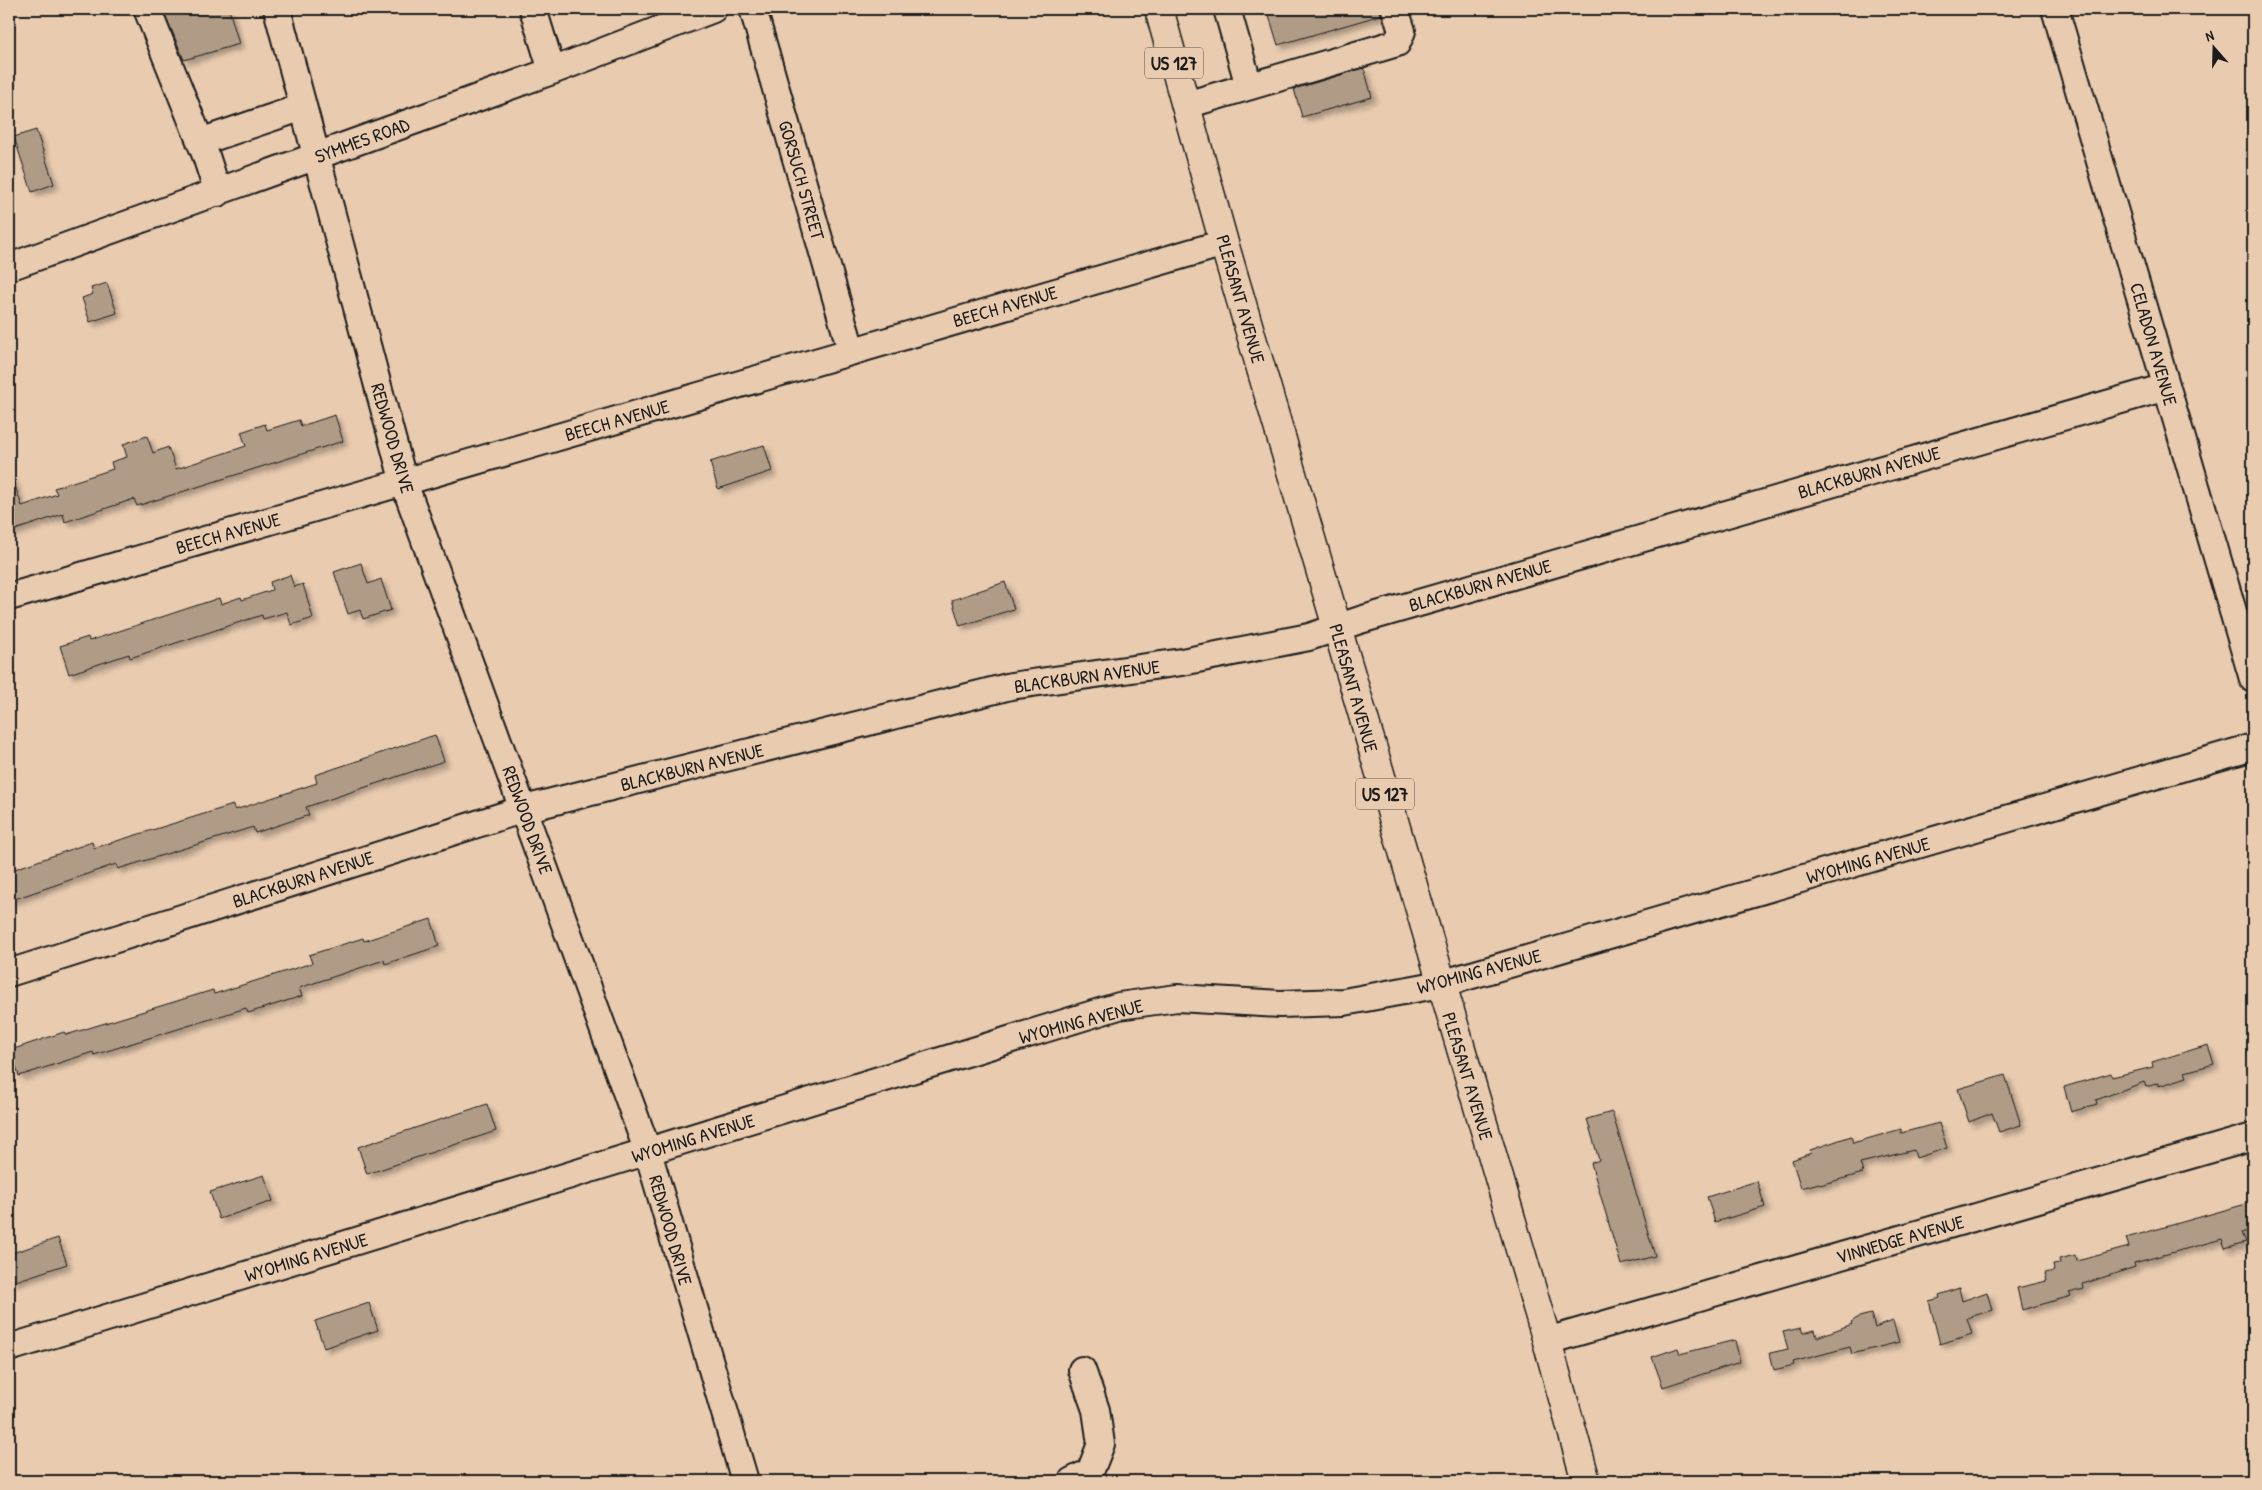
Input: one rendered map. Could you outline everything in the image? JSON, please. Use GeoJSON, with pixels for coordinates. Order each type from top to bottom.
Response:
{"type":"FeatureCollection","features":[{"type":"Feature","properties":{"kind":"main road","name":"PLEASANT AVENUE"},"geometry":{"type":"LineString","coordinates":[[1159,9],[1224,244],[1440,984],[1547,1341],[1586,1481]]}},
{"type":"Feature","properties":{"kind":"street"},"geometry":{"type":"LineString","coordinates":[[147,9],[200,142],[218,193]]}},
{"type":"Feature","properties":{"kind":"street","name":"REDWOOD DRIVE"},"geometry":{"type":"LineString","coordinates":[[277,9],[404,483],[648,1152],[745,1481]]}},
{"type":"Feature","properties":{"kind":"street"},"geometry":{"type":"LineString","coordinates":[[533,9],[552,71]]}},
{"type":"Feature","properties":{"kind":"street","name":"SYMMES ROAD"},"geometry":{"type":"LineString","coordinates":[[9,267],[552,71],[713,9]]}},
{"type":"Feature","properties":{"kind":"street","name":"GORSUCH STREET"},"geometry":{"type":"LineString","coordinates":[[753,9],[851,350]]}},
{"type":"Feature","properties":{"kind":"street"},"geometry":{"type":"LineString","coordinates":[[1227,9],[1249,86]]}},
{"type":"Feature","properties":{"kind":"street"},"geometry":{"type":"LineString","coordinates":[[1186,105],[1397,43],[1402,31],[1395,9]]}},
{"type":"Feature","properties":{"kind":"street","name":"CELADON AVENUE"},"geometry":{"type":"LineString","coordinates":[[2055,9],[2253,679]]}},
{"type":"Feature","properties":{"kind":"street"},"geometry":{"type":"LineString","coordinates":[[200,142],[303,107]]}},
{"type":"Feature","properties":{"kind":"street","name":"BEECH AVENUE"},"geometry":{"type":"LineString","coordinates":[[9,596],[404,483],[851,350],[1224,244]]}},
{"type":"Feature","properties":{"kind":"street","name":"BLACKBURN AVENUE"},"geometry":{"type":"LineString","coordinates":[[9,972],[524,810],[1011,686],[1182,662],[1310,637],[1336,626],[2166,387]]}},
{"type":"Feature","properties":{"kind":"street","name":"WYOMING AVENUE"},"geometry":{"type":"LineString","coordinates":[[9,1348],[1120,1006],[1177,998],[1280,1004],[1344,1002],[1440,984],[2253,747]]}},
{"type":"Feature","properties":{"kind":"street","name":"VINNEDGE AVENUE"},"geometry":{"type":"LineString","coordinates":[[1547,1341],[2253,1137]]}},
{"type":"Feature","properties":{"kind":"street"},"geometry":{"type":"LineString","coordinates":[[1072,1481],[1090,1472],[1102,1444],[1096,1410],[1082,1370]]}},
{"type":"Feature","properties":{"kind":"building"},"geometry":{"type":"Polygon","coordinates":[[[163,9],[229,9],[239,44],[184,60],[163,9]]]}},
{"type":"Feature","properties":{"kind":"building"},"geometry":{"type":"Polygon","coordinates":[[[1267,9],[1380,9],[1381,15],[1278,45],[1267,9]]]}},
{"type":"Feature","properties":{"kind":"building"},"geometry":{"type":"Polygon","coordinates":[[[1364,68],[1372,97],[1302,117],[1294,89],[1364,68]]]}},
{"type":"Feature","properties":{"kind":"building"},"geometry":{"type":"Polygon","coordinates":[[[36,130],[54,184],[32,192],[14,137],[36,130]]]}},
{"type":"Feature","properties":{"kind":"building"},"geometry":{"type":"Polygon","coordinates":[[[107,283],[117,313],[90,322],[82,298],[93,294],[91,288],[107,283]]]}},
{"type":"Feature","properties":{"kind":"building"},"geometry":{"type":"Polygon","coordinates":[[[335,415],[343,441],[137,506],[134,499],[65,522],[63,514],[9,532],[9,477],[12,477],[22,506],[57,494],[54,488],[113,469],[111,462],[127,457],[123,444],[147,436],[153,453],[168,447],[176,469],[246,446],[241,432],[265,424],[267,430],[299,420],[301,426],[335,415]]]}},
{"type":"Feature","properties":{"kind":"building"},"geometry":{"type":"Polygon","coordinates":[[[764,445],[772,471],[718,489],[710,462],[764,445]]]}},
{"type":"Feature","properties":{"kind":"building"},"geometry":{"type":"Polygon","coordinates":[[[361,563],[368,584],[381,579],[391,610],[363,619],[360,610],[348,614],[334,572],[361,563]]]}},
{"type":"Feature","properties":{"kind":"building"},"geometry":{"type":"Polygon","coordinates":[[[290,575],[294,587],[303,584],[313,618],[291,625],[287,612],[263,619],[262,615],[130,658],[129,654],[69,674],[60,646],[88,637],[89,641],[219,598],[221,604],[241,597],[242,600],[272,590],[270,582],[290,575]]]}},
{"type":"Feature","properties":{"kind":"building"},"geometry":{"type":"Polygon","coordinates":[[[1005,582],[1014,609],[960,626],[952,600],[1005,582]]]}},
{"type":"Feature","properties":{"kind":"building"},"geometry":{"type":"Polygon","coordinates":[[[435,735],[444,761],[306,807],[309,815],[255,833],[253,827],[118,869],[116,864],[9,901],[9,871],[92,842],[94,848],[233,805],[235,810],[317,783],[315,775],[435,735]]]}},
{"type":"Feature","properties":{"kind":"building"},"geometry":{"type":"Polygon","coordinates":[[[431,919],[439,946],[385,964],[384,960],[299,988],[302,996],[248,1013],[246,1008],[94,1055],[93,1052],[19,1076],[11,1050],[64,1032],[66,1035],[213,990],[214,994],[312,963],[309,955],[363,938],[364,941],[431,919]]]}},
{"type":"Feature","properties":{"kind":"building"},"geometry":{"type":"Polygon","coordinates":[[[2208,1045],[2214,1064],[2185,1072],[2187,1077],[2159,1086],[2159,1083],[2146,1087],[2144,1082],[2096,1100],[2097,1104],[2071,1112],[2064,1087],[2111,1073],[2112,1077],[2153,1067],[2152,1062],[2208,1045]]]}},
{"type":"Feature","properties":{"kind":"building"},"geometry":{"type":"Polygon","coordinates":[[[2005,1075],[2021,1125],[1999,1132],[1992,1113],[1969,1122],[1958,1089],[2005,1075]]]}},
{"type":"Feature","properties":{"kind":"building"},"geometry":{"type":"Polygon","coordinates":[[[487,1104],[496,1131],[367,1174],[358,1147],[487,1104]]]}},
{"type":"Feature","properties":{"kind":"building"},"geometry":{"type":"Polygon","coordinates":[[[1612,1112],[1655,1256],[1621,1265],[1591,1163],[1599,1160],[1587,1119],[1612,1112]]]}},
{"type":"Feature","properties":{"kind":"building"},"geometry":{"type":"Polygon","coordinates":[[[1939,1123],[1947,1148],[1916,1158],[1914,1150],[1860,1163],[1863,1173],[1820,1185],[1819,1183],[1801,1188],[1792,1160],[1811,1153],[1810,1150],[1851,1136],[1853,1143],[1901,1129],[1901,1133],[1939,1123]]]}},
{"type":"Feature","properties":{"kind":"building"},"geometry":{"type":"Polygon","coordinates":[[[264,1175],[273,1201],[219,1219],[210,1192],[264,1175]]]}},
{"type":"Feature","properties":{"kind":"building"},"geometry":{"type":"Polygon","coordinates":[[[1757,1181],[1765,1207],[1715,1222],[1707,1197],[1757,1181]]]}},
{"type":"Feature","properties":{"kind":"building"},"geometry":{"type":"Polygon","coordinates":[[[2253,1202],[2253,1229],[2242,1233],[2246,1242],[2225,1248],[2222,1239],[2134,1263],[2135,1267],[2083,1284],[2084,1289],[2069,1293],[2071,1296],[2022,1310],[2017,1288],[2047,1281],[2045,1273],[2054,1271],[2053,1264],[2060,1263],[2059,1259],[2075,1255],[2077,1261],[2129,1247],[2126,1238],[2253,1202]]]}},
{"type":"Feature","properties":{"kind":"building"},"geometry":{"type":"Polygon","coordinates":[[[58,1238],[67,1264],[13,1282],[9,1270],[9,1254],[58,1238]]]}},
{"type":"Feature","properties":{"kind":"building"},"geometry":{"type":"Polygon","coordinates":[[[1959,1288],[1962,1301],[1987,1292],[1992,1310],[1967,1318],[1972,1334],[1940,1344],[1929,1301],[1940,1298],[1939,1295],[1959,1288]]]}},
{"type":"Feature","properties":{"kind":"building"},"geometry":{"type":"Polygon","coordinates":[[[369,1303],[378,1330],[324,1348],[315,1321],[369,1303]]]}},
{"type":"Feature","properties":{"kind":"building"},"geometry":{"type":"Polygon","coordinates":[[[1871,1314],[1875,1328],[1893,1321],[1899,1342],[1852,1354],[1850,1347],[1793,1362],[1794,1365],[1774,1370],[1770,1353],[1788,1349],[1783,1332],[1801,1328],[1803,1333],[1815,1330],[1817,1337],[1852,1324],[1851,1322],[1859,1317],[1871,1314]]]}},
{"type":"Feature","properties":{"kind":"building"},"geometry":{"type":"Polygon","coordinates":[[[1735,1340],[1740,1362],[1663,1387],[1652,1357],[1678,1348],[1680,1354],[1735,1340]]]}}]}
